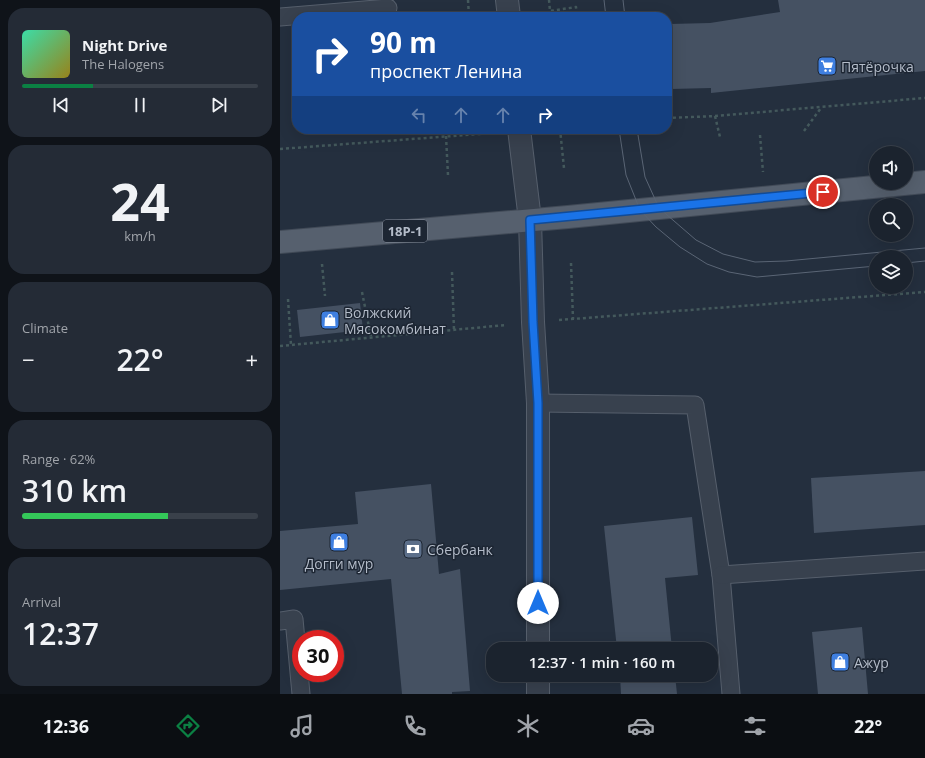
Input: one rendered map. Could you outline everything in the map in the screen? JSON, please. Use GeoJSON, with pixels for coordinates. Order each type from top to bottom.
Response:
{"type":"FeatureCollection","features":[{"type":"Feature","properties":{"kind":"main road","name":"18Р-1"},"geometry":{"type":"LineString","coordinates":[[280,242],[530,220],[925,182]]}},
{"type":"Feature","properties":{"kind":"street"},"geometry":{"type":"LineString","coordinates":[[507,0],[508,12]]}},
{"type":"Feature","properties":{"kind":"street"},"geometry":{"type":"LineString","coordinates":[[520,134],[530,220],[533,322],[538,403],[538,642]]}},
{"type":"Feature","properties":{"kind":"street"},"geometry":{"type":"LineString","coordinates":[[538,682],[538,694]]}},
{"type":"Feature","properties":{"kind":"lane"},"geometry":{"type":"LineString","coordinates":[[311,12],[348,6],[388,8]]}},
{"type":"Feature","properties":{"kind":"lane"},"geometry":{"type":"LineString","coordinates":[[280,17],[292,15]]}},
{"type":"Feature","properties":{"kind":"lane"},"geometry":{"type":"LineString","coordinates":[[538,403],[694,405],[721,575],[731,694]]}},
{"type":"Feature","properties":{"kind":"lane"},"geometry":{"type":"LineString","coordinates":[[721,575],[925,561]]}},
{"type":"Feature","properties":{"kind":"lane"},"geometry":{"type":"LineString","coordinates":[[280,621],[294,620],[301,694]]}},
{"type":"Feature","properties":{"kind":"path"},"geometry":{"type":"LineString","coordinates":[[468,0],[469,12]]}},
{"type":"Feature","properties":{"kind":"path"},"geometry":{"type":"LineString","coordinates":[[549,0],[550,11],[576,7],[576,12]]}},
{"type":"Feature","properties":{"kind":"path"},"geometry":{"type":"LineString","coordinates":[[672,118],[821,108],[925,98]]}},
{"type":"Feature","properties":{"kind":"path"},"geometry":{"type":"LineString","coordinates":[[804,131],[821,108]]}},
{"type":"Feature","properties":{"kind":"path"},"geometry":{"type":"LineString","coordinates":[[715,116],[720,137]]}},
{"type":"Feature","properties":{"kind":"path"},"geometry":{"type":"LineString","coordinates":[[280,149],[479,134]]}},
{"type":"Feature","properties":{"kind":"path"},"geometry":{"type":"LineString","coordinates":[[561,134],[564,168]]}},
{"type":"Feature","properties":{"kind":"path"},"geometry":{"type":"LineString","coordinates":[[760,135],[764,198]]}},
{"type":"Feature","properties":{"kind":"path"},"geometry":{"type":"LineString","coordinates":[[446,136],[448,174]]}},
{"type":"Feature","properties":{"kind":"path"},"geometry":{"type":"LineString","coordinates":[[571,263],[572,319]]}},
{"type":"Feature","properties":{"kind":"path"},"geometry":{"type":"LineString","coordinates":[[452,272],[454,330]]}},
{"type":"Feature","properties":{"kind":"path"},"geometry":{"type":"LineString","coordinates":[[362,292],[371,337]]}},
{"type":"Feature","properties":{"kind":"path"},"geometry":{"type":"LineString","coordinates":[[280,346],[533,322],[925,292]]}},
{"type":"Feature","properties":{"kind":"path"},"geometry":{"type":"LineString","coordinates":[[288,299],[291,345]]}},
{"type":"Feature","properties":{"kind":"building"},"geometry":{"type":"Polygon","coordinates":[[[778,0],[925,0],[925,71],[711,93],[711,88],[672,89],[672,24],[710,23],[780,12],[778,0]]]}},
{"type":"Feature","properties":{"kind":"building","name":"Волжский Мясокомбинат"},"geometry":{"type":"Polygon","coordinates":[[[360,303],[363,330],[300,337],[297,310],[360,303]]]}},
{"type":"Feature","properties":{"kind":"building"},"geometry":{"type":"Polygon","coordinates":[[[925,471],[925,525],[814,533],[811,478],[925,471]]]}},
{"type":"Feature","properties":{"kind":"building"},"geometry":{"type":"Polygon","coordinates":[[[431,484],[439,574],[460,569],[470,691],[452,692],[452,694],[402,694],[391,579],[280,590],[280,531],[358,524],[355,492],[431,484]]]}},
{"type":"Feature","properties":{"kind":"building"},"geometry":{"type":"Polygon","coordinates":[[[692,517],[698,575],[665,578],[671,642],[616,642],[604,526],[692,517]]]}},
{"type":"Feature","properties":{"kind":"building","name":"Ажур"},"geometry":{"type":"Polygon","coordinates":[[[862,627],[868,694],[818,694],[812,632],[862,627]]]}},
{"type":"Feature","properties":{"kind":"building"},"geometry":{"type":"Polygon","coordinates":[[[620,682],[676,682],[677,694],[621,694],[620,682]]]}},
{"type":"Feature","properties":{"kind":"tram line"},"geometry":{"type":"LineString","coordinates":[[604,0],[605,12]]}},
{"type":"Feature","properties":{"kind":"tram line"},"geometry":{"type":"LineString","coordinates":[[623,0],[624,12]]}},
{"type":"Feature","properties":{"kind":"tram line"},"geometry":{"type":"LineString","coordinates":[[620,134],[626,175],[640,210],[656,227],[680,247],[707,264],[729,272],[757,277],[869,267]]}},
{"type":"Feature","properties":{"kind":"tram line"},"geometry":{"type":"LineString","coordinates":[[638,134],[645,177],[659,208],[696,240],[723,254],[755,262],[786,261],[925,248]]}},
{"type":"Feature","properties":{"kind":"tram line"},"geometry":{"type":"LineString","coordinates":[[913,262],[925,261]]}},
{"type":"Feature","properties":{"kind":"place","name":"Пятёрочка"},"geometry":{"type":"Point","coordinates":[827,66]}},
{"type":"Feature","properties":{"kind":"place","name":"Волжский Мясокомбинат"},"geometry":{"type":"Point","coordinates":[330,320]}},
{"type":"Feature","properties":{"kind":"place","name":"Догги мур"},"geometry":{"type":"Point","coordinates":[339,542]}},
{"type":"Feature","properties":{"kind":"place","name":"Сбербанк"},"geometry":{"type":"Point","coordinates":[413,549]}},
{"type":"Feature","properties":{"kind":"place","name":"Ажур"},"geometry":{"type":"Point","coordinates":[840,662]}},
{"type":"Feature","properties":{"kind":"route"},"geometry":{"type":"LineString","coordinates":[[538,603],[538,403],[533,322],[530,220],[823,192]]}}]}
